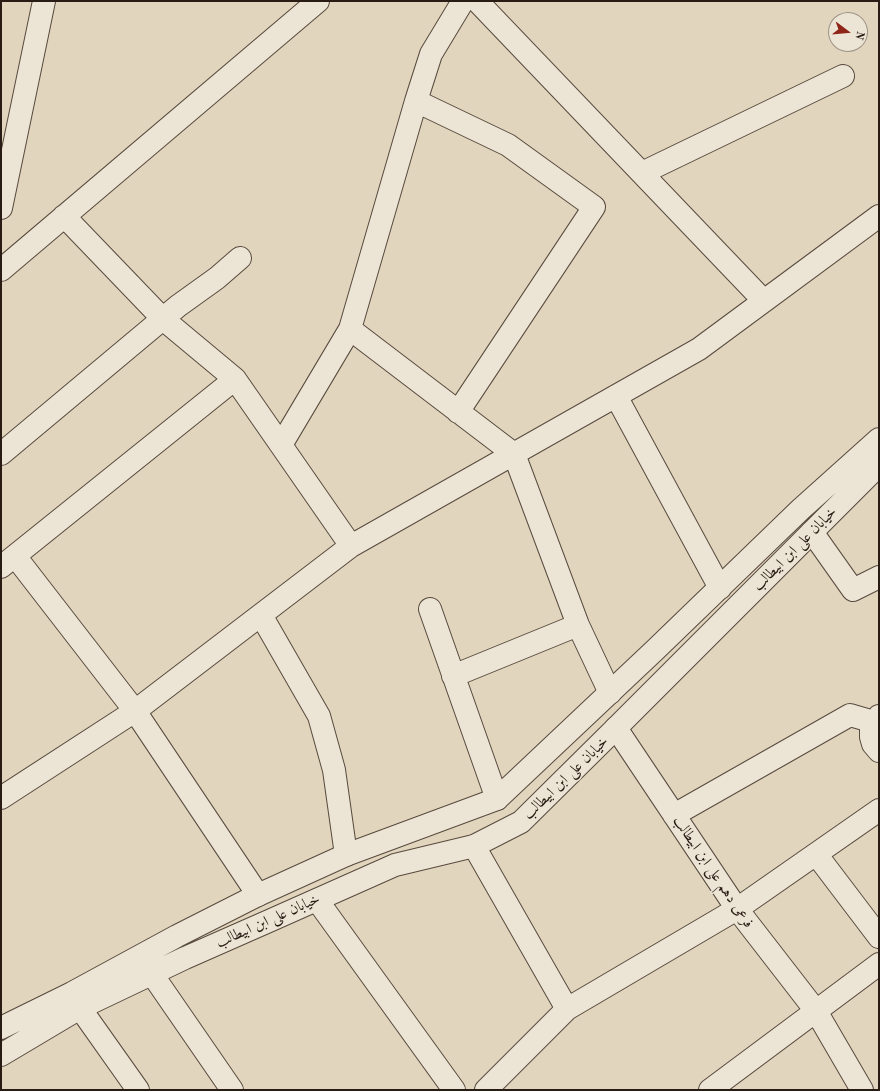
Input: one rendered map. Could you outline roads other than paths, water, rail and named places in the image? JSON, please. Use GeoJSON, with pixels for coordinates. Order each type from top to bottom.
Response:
{"type":"FeatureCollection","features":[{"type":"Feature","properties":{"kind":"street"},"geometry":{"type":"LineString","coordinates":[[1,205],[44,1]]}},
{"type":"Feature","properties":{"kind":"street"},"geometry":{"type":"LineString","coordinates":[[1,270],[318,1]]}},
{"type":"Feature","properties":{"kind":"street"},"geometry":{"type":"LineString","coordinates":[[281,445],[350,329],[431,54],[463,1]]}},
{"type":"Feature","properties":{"kind":"street"},"geometry":{"type":"LineString","coordinates":[[477,1],[764,301]]}},
{"type":"Feature","properties":{"kind":"street"},"geometry":{"type":"LineString","coordinates":[[642,173],[843,76]]}},
{"type":"Feature","properties":{"kind":"street"},"geometry":{"type":"LineString","coordinates":[[416,101],[508,145],[594,207],[458,412]]}},
{"type":"Feature","properties":{"kind":"street"},"geometry":{"type":"LineString","coordinates":[[64,216],[163,318],[235,379],[351,546]]}},
{"type":"Feature","properties":{"kind":"street"},"geometry":{"type":"LineString","coordinates":[[1,798],[135,711],[351,546],[699,349],[879,216]]}},
{"type":"Feature","properties":{"kind":"street"},"geometry":{"type":"LineString","coordinates":[[1,454],[163,318],[218,278],[240,258]]}},
{"type":"Feature","properties":{"kind":"street"},"geometry":{"type":"LineString","coordinates":[[350,329],[514,454],[578,625],[610,693]]}},
{"type":"Feature","properties":{"kind":"street"},"geometry":{"type":"LineString","coordinates":[[235,379],[8,562],[135,711],[258,895]]}},
{"type":"Feature","properties":{"kind":"street"},"geometry":{"type":"LineString","coordinates":[[616,396],[720,588]]}},
{"type":"Feature","properties":{"kind":"street","name":"خیابان علی ابن ابیطالب"},"geometry":{"type":"LineString","coordinates":[[1,1028],[72,994],[177,936],[258,895],[346,855],[497,799],[610,693],[801,509],[879,439]]}},
{"type":"Feature","properties":{"kind":"street","name":"خیابان علی ابن ابیطالب"},"geometry":{"type":"LineString","coordinates":[[1,1055],[80,1008],[185,958],[395,864],[474,846],[521,822],[879,465]]}},
{"type":"Feature","properties":{"kind":"street"},"geometry":{"type":"LineString","coordinates":[[812,532],[853,590],[879,577]]}},
{"type":"Feature","properties":{"kind":"street"},"geometry":{"type":"LineString","coordinates":[[430,608],[497,799]]}},
{"type":"Feature","properties":{"kind":"street"},"geometry":{"type":"LineString","coordinates":[[261,615],[319,716],[334,770],[346,855]]}},
{"type":"Feature","properties":{"kind":"street"},"geometry":{"type":"LineString","coordinates":[[453,676],[578,625]]}},
{"type":"Feature","properties":{"kind":"street"},"geometry":{"type":"LineString","coordinates":[[655,650],[671,674]]}},
{"type":"Feature","properties":{"kind":"street"},"geometry":{"type":"LineString","coordinates":[[674,815],[850,715],[876,719],[871,729],[871,737],[873,744],[879,752]]}},
{"type":"Feature","properties":{"kind":"street","name":"فرعی دهم علی ابن ابیطالب"},"geometry":{"type":"LineString","coordinates":[[616,728],[737,909],[816,1011],[862,1090]]}},
{"type":"Feature","properties":{"kind":"street"},"geometry":{"type":"LineString","coordinates":[[486,1090],[567,1009],[737,909],[879,810]]}},
{"type":"Feature","properties":{"kind":"street"},"geometry":{"type":"LineString","coordinates":[[474,846],[567,1009]]}},
{"type":"Feature","properties":{"kind":"street"},"geometry":{"type":"LineString","coordinates":[[816,854],[879,937]]}},
{"type":"Feature","properties":{"kind":"street"},"geometry":{"type":"LineString","coordinates":[[317,900],[454,1090]]}},
{"type":"Feature","properties":{"kind":"street"},"geometry":{"type":"LineString","coordinates":[[177,936],[185,958]]}},
{"type":"Feature","properties":{"kind":"street"},"geometry":{"type":"LineString","coordinates":[[710,1090],[879,964]]}},
{"type":"Feature","properties":{"kind":"street"},"geometry":{"type":"LineString","coordinates":[[152,974],[232,1090]]}},
{"type":"Feature","properties":{"kind":"street"},"geometry":{"type":"LineString","coordinates":[[80,1008],[138,1090]]}}]}
